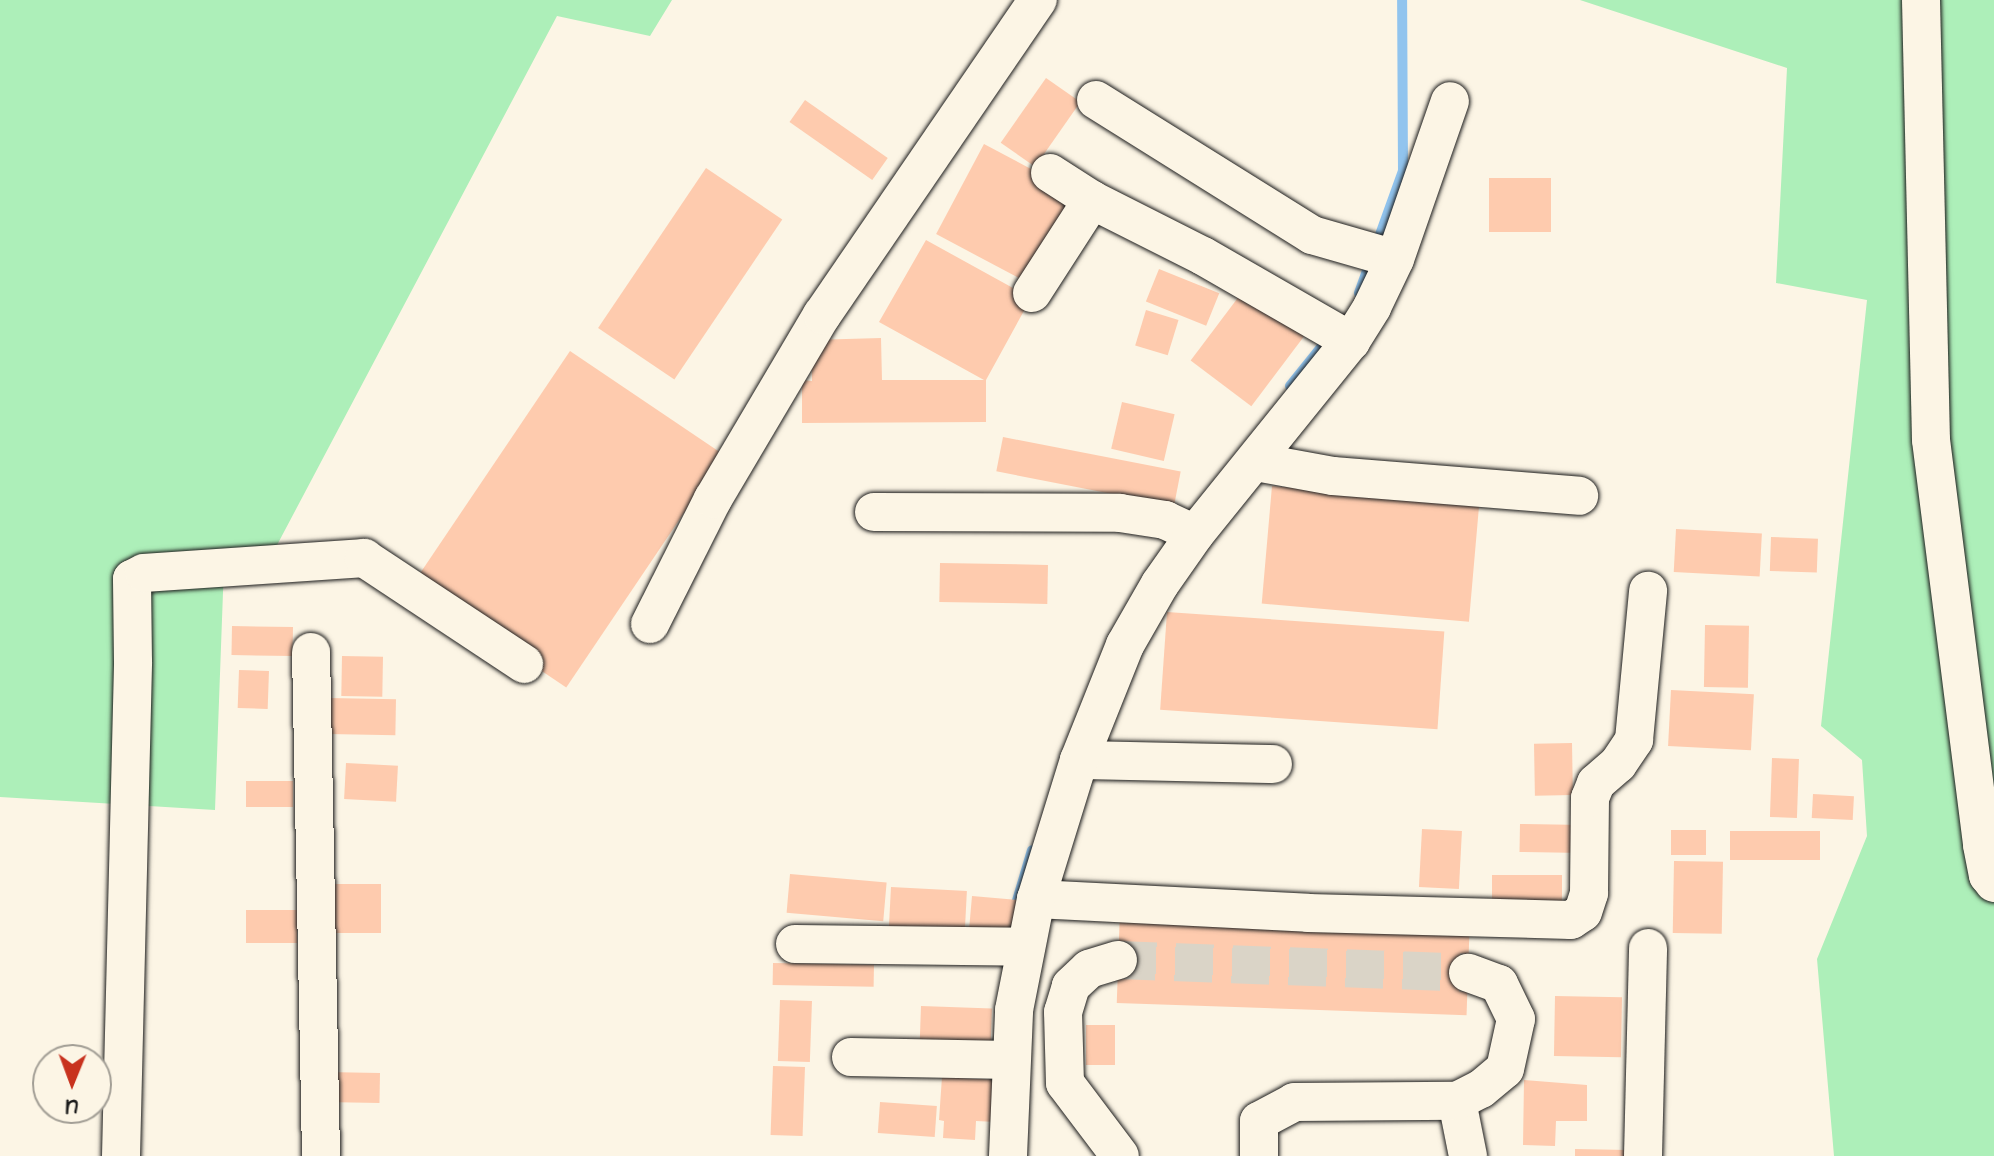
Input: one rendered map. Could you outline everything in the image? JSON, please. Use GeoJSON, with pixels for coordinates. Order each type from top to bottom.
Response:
{"type":"FeatureCollection","features":[{"type":"Feature","properties":{"kind":"street"},"geometry":{"type":"LineString","coordinates":[[650,624],[713,499],[822,315],[1038,0]]}},
{"type":"Feature","properties":{"kind":"street"},"geometry":{"type":"LineString","coordinates":[[1921,0],[1931,440],[1982,845],[1988,875],[1994,883]]}},
{"type":"Feature","properties":{"kind":"street"},"geometry":{"type":"LineString","coordinates":[[1096,100],[1312,235],[1395,259]]}},
{"type":"Feature","properties":{"kind":"street"},"geometry":{"type":"LineString","coordinates":[[1008,1156],[1014,1010],[1036,899],[1079,760],[1125,645],[1144,609],[1195,534],[1351,341],[1395,259],[1450,101]]}},
{"type":"Feature","properties":{"kind":"street"},"geometry":{"type":"LineString","coordinates":[[1050,173],[1092,200],[1203,256],[1351,341]]}},
{"type":"Feature","properties":{"kind":"street"},"geometry":{"type":"LineString","coordinates":[[1032,293],[1092,200]]}},
{"type":"Feature","properties":{"kind":"street"},"geometry":{"type":"LineString","coordinates":[[1256,462],[1333,476],[1579,496]]}},
{"type":"Feature","properties":{"kind":"street"},"geometry":{"type":"LineString","coordinates":[[874,512],[1120,513],[1165,520],[1195,534]]}},
{"type":"Feature","properties":{"kind":"street"},"geometry":{"type":"LineString","coordinates":[[121,1156],[133,662],[132,579],[144,573],[364,558],[524,664]]}},
{"type":"Feature","properties":{"kind":"street"},"geometry":{"type":"LineString","coordinates":[[1036,899],[1308,913],[1571,920],[1583,912],[1589,893],[1590,798],[1596,783],[1618,764],[1634,740],[1648,591]]}},
{"type":"Feature","properties":{"kind":"street"},"geometry":{"type":"LineString","coordinates":[[311,652],[321,1156]]}},
{"type":"Feature","properties":{"kind":"street"},"geometry":{"type":"LineString","coordinates":[[1079,760],[1273,764]]}},
{"type":"Feature","properties":{"kind":"street"},"geometry":{"type":"LineString","coordinates":[[795,944],[1026,947]]}},
{"type":"Feature","properties":{"kind":"street"},"geometry":{"type":"LineString","coordinates":[[1643,1156],[1648,948]]}},
{"type":"Feature","properties":{"kind":"street"},"geometry":{"type":"LineString","coordinates":[[1118,960],[1089,969],[1071,986],[1063,1012],[1065,1083],[1120,1156]]}},
{"type":"Feature","properties":{"kind":"street"},"geometry":{"type":"LineString","coordinates":[[1234,1156],[1243,1134],[1259,1138],[1294,1102],[1457,1101],[1481,1089],[1505,1069],[1516,1019],[1499,984],[1468,973]]}},
{"type":"Feature","properties":{"kind":"street"},"geometry":{"type":"LineString","coordinates":[[851,1057],[1011,1060]]}},
{"type":"Feature","properties":{"kind":"street"},"geometry":{"type":"LineString","coordinates":[[1457,1101],[1468,1156]]}},
{"type":"Feature","properties":{"kind":"green space"},"geometry":{"type":"Polygon","coordinates":[[[0,0],[672,0],[650,36],[557,16],[267,564],[224,565],[215,810],[0,797],[0,0]]]}},
{"type":"Feature","properties":{"kind":"green space"},"geometry":{"type":"Polygon","coordinates":[[[1580,0],[1994,0],[1994,1156],[1834,1156],[1817,959],[1867,836],[1862,760],[1821,726],[1867,300],[1776,283],[1787,68],[1580,0]]]}},
{"type":"Feature","properties":{"kind":"building"},"geometry":{"type":"Polygon","coordinates":[[[1046,78],[1080,102],[1035,167],[1001,143],[1046,78]]]}},
{"type":"Feature","properties":{"kind":"building"},"geometry":{"type":"Polygon","coordinates":[[[805,100],[888,158],[872,180],[790,122],[805,100]]]}},
{"type":"Feature","properties":{"kind":"building"},"geometry":{"type":"Polygon","coordinates":[[[984,144],[1073,191],[1025,281],[936,234],[984,144]]]}},
{"type":"Feature","properties":{"kind":"building"},"geometry":{"type":"Polygon","coordinates":[[[706,168],[782,219],[674,379],[598,328],[706,168]]]}},
{"type":"Feature","properties":{"kind":"building"},"geometry":{"type":"Polygon","coordinates":[[[1489,178],[1551,178],[1551,232],[1489,232],[1489,178]]]}},
{"type":"Feature","properties":{"kind":"building"},"geometry":{"type":"Polygon","coordinates":[[[926,240],[1031,298],[986,380],[986,422],[802,423],[802,380],[812,381],[811,340],[881,338],[882,380],[984,380],[879,322],[926,240]]]}},
{"type":"Feature","properties":{"kind":"building"},"geometry":{"type":"Polygon","coordinates":[[[1159,269],[1219,293],[1206,326],[1146,301],[1159,269]]]}},
{"type":"Feature","properties":{"kind":"building"},"geometry":{"type":"Polygon","coordinates":[[[1246,287],[1307,333],[1251,406],[1191,360],[1246,287]]]}},
{"type":"Feature","properties":{"kind":"building"},"geometry":{"type":"Polygon","coordinates":[[[1146,310],[1179,320],[1168,355],[1135,345],[1146,310]]]}},
{"type":"Feature","properties":{"kind":"building"},"geometry":{"type":"Polygon","coordinates":[[[570,351],[723,454],[566,687],[413,584],[570,351]]]}},
{"type":"Feature","properties":{"kind":"building"},"geometry":{"type":"Polygon","coordinates":[[[1122,402],[1175,414],[1164,461],[1111,449],[1122,402]]]}},
{"type":"Feature","properties":{"kind":"building"},"geometry":{"type":"Polygon","coordinates":[[[1003,437],[1181,472],[1174,506],[996,471],[1003,437]]]}},
{"type":"Feature","properties":{"kind":"building"},"geometry":{"type":"Polygon","coordinates":[[[1272,486],[1479,504],[1469,622],[1262,604],[1272,486]]]}},
{"type":"Feature","properties":{"kind":"building"},"geometry":{"type":"Polygon","coordinates":[[[1676,529],[1762,534],[1760,576],[1674,572],[1676,529]]]}},
{"type":"Feature","properties":{"kind":"building"},"geometry":{"type":"Polygon","coordinates":[[[1771,537],[1818,539],[1817,573],[1770,571],[1771,537]]]}},
{"type":"Feature","properties":{"kind":"building"},"geometry":{"type":"Polygon","coordinates":[[[940,563],[1048,565],[1047,604],[939,602],[940,563]]]}},
{"type":"Feature","properties":{"kind":"building"},"geometry":{"type":"Polygon","coordinates":[[[1167,612],[1444,631],[1437,729],[1160,710],[1167,612]]]}},
{"type":"Feature","properties":{"kind":"building"},"geometry":{"type":"Polygon","coordinates":[[[1705,625],[1749,626],[1748,688],[1704,687],[1705,625]]]}},
{"type":"Feature","properties":{"kind":"building"},"geometry":{"type":"Polygon","coordinates":[[[232,626],[293,627],[292,656],[231,655],[232,626]]]}},
{"type":"Feature","properties":{"kind":"building"},"geometry":{"type":"Polygon","coordinates":[[[342,656],[383,657],[382,697],[341,696],[342,656]]]}},
{"type":"Feature","properties":{"kind":"building"},"geometry":{"type":"Polygon","coordinates":[[[239,670],[269,671],[268,709],[238,708],[239,670]]]}},
{"type":"Feature","properties":{"kind":"building"},"geometry":{"type":"Polygon","coordinates":[[[1671,690],[1754,694],[1751,750],[1668,746],[1671,690]]]}},
{"type":"Feature","properties":{"kind":"building"},"geometry":{"type":"Polygon","coordinates":[[[329,698],[396,699],[395,735],[328,734],[329,698]]]}},
{"type":"Feature","properties":{"kind":"building"},"geometry":{"type":"Polygon","coordinates":[[[1572,743],[1573,795],[1535,796],[1534,744],[1572,743]]]}},
{"type":"Feature","properties":{"kind":"building"},"geometry":{"type":"Polygon","coordinates":[[[1772,758],[1799,759],[1797,818],[1770,817],[1772,758]]]}},
{"type":"Feature","properties":{"kind":"building"},"geometry":{"type":"Polygon","coordinates":[[[346,763],[398,766],[396,802],[344,799],[346,763]]]}},
{"type":"Feature","properties":{"kind":"building"},"geometry":{"type":"Polygon","coordinates":[[[246,781],[293,781],[293,807],[246,807],[246,781]]]}},
{"type":"Feature","properties":{"kind":"building"},"geometry":{"type":"Polygon","coordinates":[[[1813,794],[1854,796],[1853,820],[1812,818],[1813,794]]]}},
{"type":"Feature","properties":{"kind":"building"},"geometry":{"type":"Polygon","coordinates":[[[1520,824],[1584,825],[1584,853],[1520,852],[1520,824]]]}},
{"type":"Feature","properties":{"kind":"building"},"geometry":{"type":"Polygon","coordinates":[[[1422,829],[1462,831],[1459,889],[1419,887],[1422,829]]]}},
{"type":"Feature","properties":{"kind":"building"},"geometry":{"type":"Polygon","coordinates":[[[1671,830],[1706,830],[1706,855],[1671,855],[1671,830]]]}},
{"type":"Feature","properties":{"kind":"building"},"geometry":{"type":"Polygon","coordinates":[[[1730,831],[1820,831],[1820,860],[1730,860],[1730,831]]]}},
{"type":"Feature","properties":{"kind":"building"},"geometry":{"type":"Polygon","coordinates":[[[1674,861],[1723,862],[1722,934],[1673,933],[1674,861]]]}},
{"type":"Feature","properties":{"kind":"building"},"geometry":{"type":"Polygon","coordinates":[[[790,874],[887,882],[883,921],[787,913],[790,874]]]}},
{"type":"Feature","properties":{"kind":"building"},"geometry":{"type":"Polygon","coordinates":[[[1492,875],[1562,875],[1562,914],[1492,914],[1492,875]]]}},
{"type":"Feature","properties":{"kind":"building"},"geometry":{"type":"Polygon","coordinates":[[[320,884],[381,884],[381,933],[320,933],[320,884]]]}},
{"type":"Feature","properties":{"kind":"building"},"geometry":{"type":"Polygon","coordinates":[[[891,887],[967,891],[965,934],[889,930],[891,887]]]}},
{"type":"Feature","properties":{"kind":"building"},"geometry":{"type":"Polygon","coordinates":[[[972,896],[1021,900],[1018,932],[969,928],[972,896]]]}},
{"type":"Feature","properties":{"kind":"building"},"geometry":{"type":"Polygon","coordinates":[[[246,910],[297,910],[297,943],[246,943],[246,910]]]}},
{"type":"Feature","properties":{"kind":"building"},"geometry":{"type":"Polygon","coordinates":[[[1120,910],[1470,922],[1467,1015],[1117,1003],[1120,910]]]}},
{"type":"Feature","properties":{"kind":"building"},"geometry":{"type":"Polygon","coordinates":[[[773,963],[874,965],[874,987],[773,985],[773,963]]]}},
{"type":"Feature","properties":{"kind":"building"},"geometry":{"type":"Polygon","coordinates":[[[1555,996],[1622,997],[1621,1057],[1554,1056],[1555,996]]]}},
{"type":"Feature","properties":{"kind":"building"},"geometry":{"type":"Polygon","coordinates":[[[780,1000],[812,1001],[810,1062],[778,1061],[780,1000]]]}},
{"type":"Feature","properties":{"kind":"building"},"geometry":{"type":"Polygon","coordinates":[[[921,1006],[992,1008],[991,1045],[920,1043],[921,1006]]]}},
{"type":"Feature","properties":{"kind":"building"},"geometry":{"type":"Polygon","coordinates":[[[1086,1025],[1115,1025],[1115,1065],[1086,1065],[1086,1025]]]}},
{"type":"Feature","properties":{"kind":"building"},"geometry":{"type":"Polygon","coordinates":[[[773,1066],[805,1067],[803,1136],[771,1135],[773,1066]]]}},
{"type":"Feature","properties":{"kind":"building"},"geometry":{"type":"Polygon","coordinates":[[[325,1072],[380,1073],[379,1103],[324,1102],[325,1072]]]}},
{"type":"Feature","properties":{"kind":"building"},"geometry":{"type":"Polygon","coordinates":[[[942,1077],[998,1080],[996,1122],[976,1121],[975,1140],[943,1138],[944,1121],[939,1120],[942,1077]]]}},
{"type":"Feature","properties":{"kind":"building"},"geometry":{"type":"Polygon","coordinates":[[[1524,1080],[1587,1085],[1587,1121],[1556,1121],[1555,1146],[1523,1145],[1524,1080]]]}},
{"type":"Feature","properties":{"kind":"building"},"geometry":{"type":"Polygon","coordinates":[[[880,1102],[937,1106],[935,1137],[878,1133],[880,1102]]]}},
{"type":"Feature","properties":{"kind":"building"},"geometry":{"type":"Polygon","coordinates":[[[1575,1149],[1628,1150],[1628,1156],[1575,1156],[1575,1149]]]}},
{"type":"Feature","properties":{"kind":"waterway"},"geometry":{"type":"LineString","coordinates":[[1359,293],[1403,171],[1402,0]]}},
{"type":"Feature","properties":{"kind":"waterway"},"geometry":{"type":"LineString","coordinates":[[1290,386],[1330,336]]}},
{"type":"Feature","properties":{"kind":"waterway"},"geometry":{"type":"LineString","coordinates":[[1016,904],[1032,850]]}},
{"type":"Feature","properties":{"kind":"tunnel"},"geometry":{"type":"LineString","coordinates":[[1118,960],[1468,973]]}}]}
